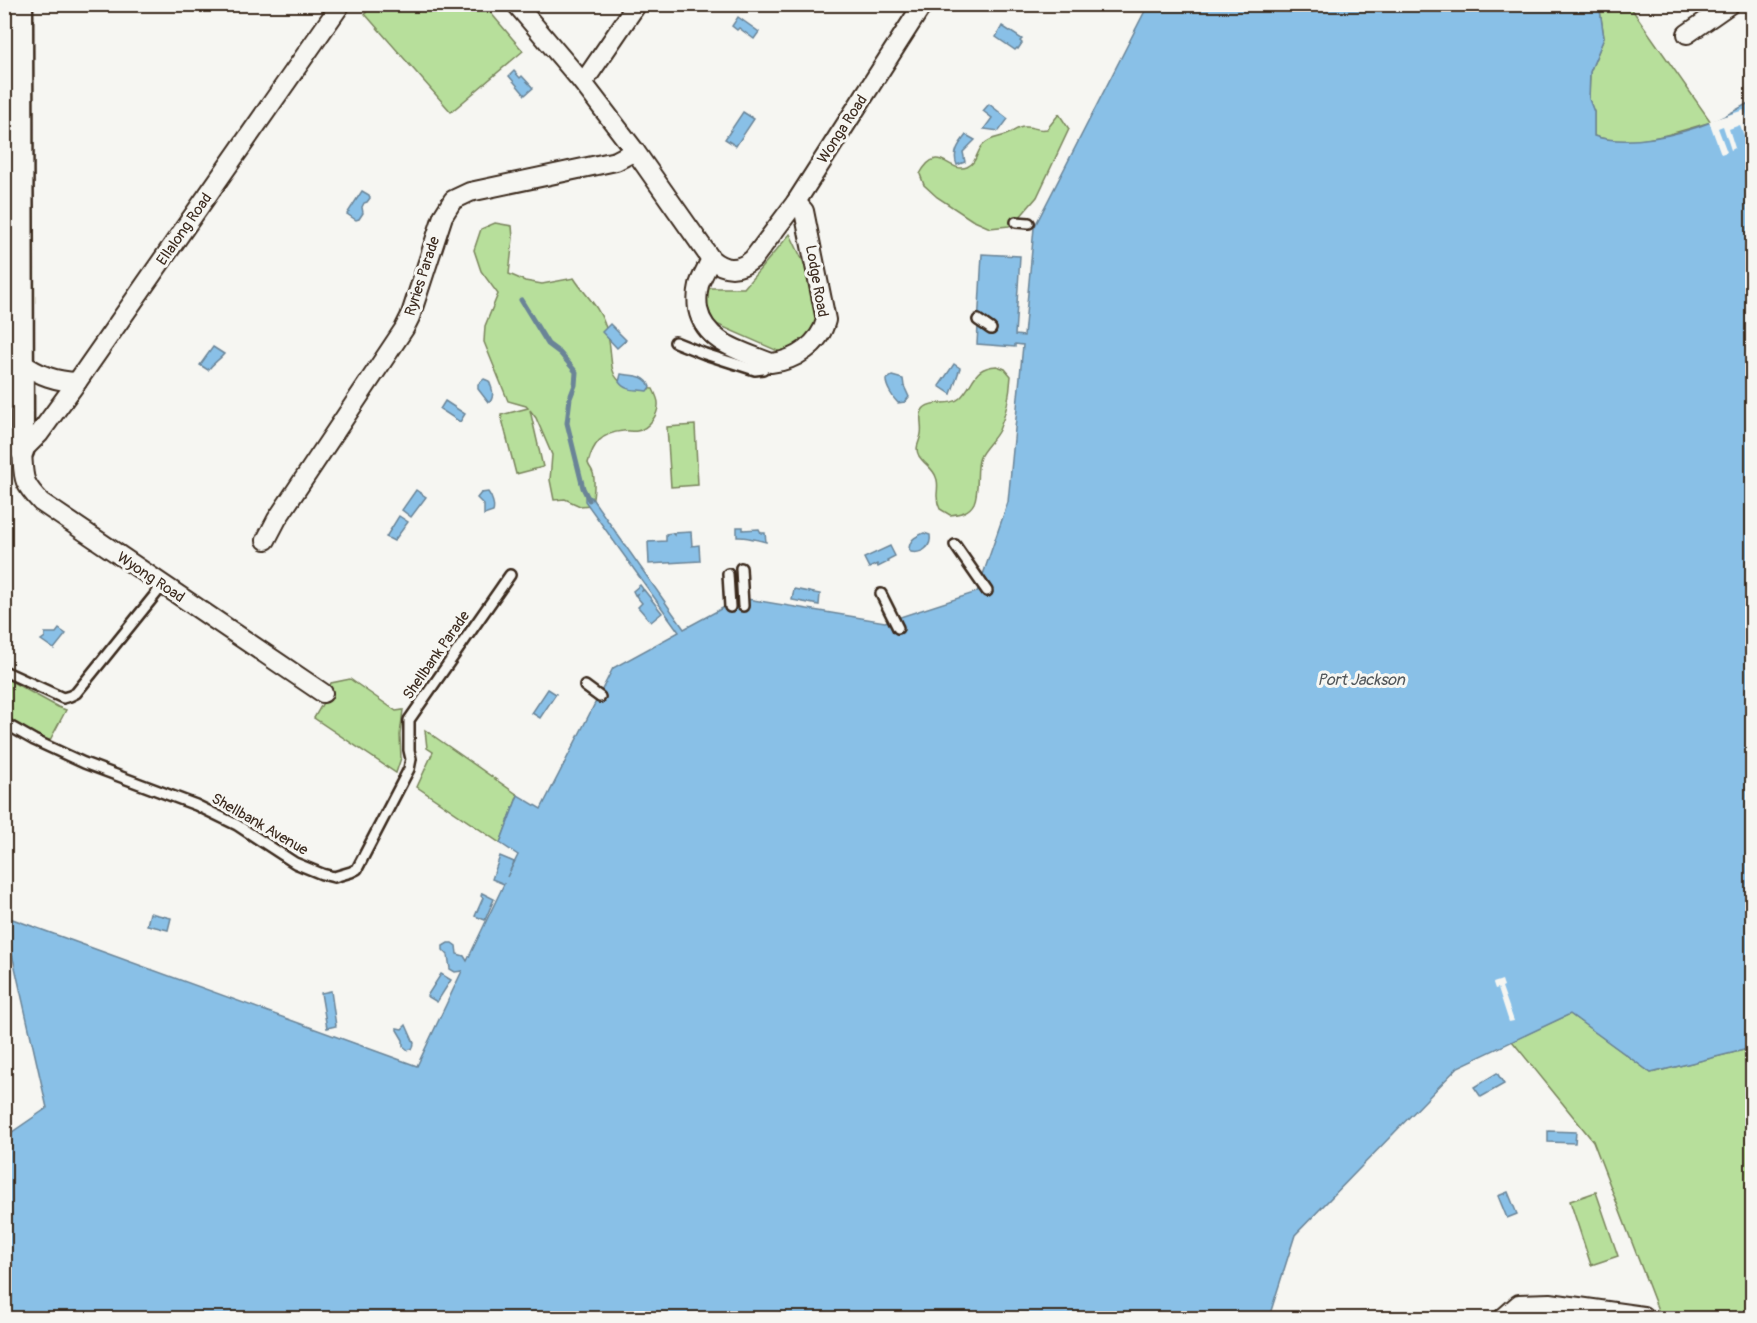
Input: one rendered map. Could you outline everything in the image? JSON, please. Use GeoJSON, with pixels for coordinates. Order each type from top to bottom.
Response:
{"type":"FeatureCollection","features":[{"type":"Feature","properties":{"kind":"street"},"geometry":{"type":"LineString","coordinates":[[13,451],[22,363],[13,178],[21,4]]}},
{"type":"Feature","properties":{"kind":"street","name":"Ellalong Road"},"geometry":{"type":"LineString","coordinates":[[13,451],[39,434],[341,4]]}},
{"type":"Feature","properties":{"kind":"street"},"geometry":{"type":"LineString","coordinates":[[516,4],[583,83],[711,259],[698,287],[697,300],[705,329],[727,345],[771,363]]}},
{"type":"Feature","properties":{"kind":"street"},"geometry":{"type":"LineString","coordinates":[[583,83],[637,4]]}},
{"type":"Feature","properties":{"kind":"street","name":"Wonga Road"},"geometry":{"type":"LineString","coordinates":[[711,259],[718,265],[731,269],[746,265],[758,252],[796,202],[923,4]]}},
{"type":"Feature","properties":{"kind":"street"},"geometry":{"type":"LineString","coordinates":[[1687,34],[1730,4]]}},
{"type":"Feature","properties":{"kind":"street","name":"Ryries Parade"},"geometry":{"type":"LineString","coordinates":[[266,540],[277,519],[404,329],[443,216],[453,200],[470,192],[616,161],[634,151]]}},
{"type":"Feature","properties":{"kind":"street","name":"Lodge Road"},"geometry":{"type":"LineString","coordinates":[[771,363],[806,350],[824,330],[826,320],[804,211],[796,202]]}},
{"type":"Feature","properties":{"kind":"street"},"geometry":{"type":"LineString","coordinates":[[22,363],[33,372],[46,378],[77,382]]}},
{"type":"Feature","properties":{"kind":"street","name":"Wyong Road"},"geometry":{"type":"LineString","coordinates":[[13,451],[28,488],[41,502],[323,693]]}},
{"type":"Feature","properties":{"kind":"street"},"geometry":{"type":"LineString","coordinates":[[1503,1318],[1519,1304],[1550,1303],[1643,1316]]}},
{"type":"Feature","properties":{"kind":"lane"},"geometry":{"type":"LineString","coordinates":[[1016,222],[1029,223]]}},
{"type":"Feature","properties":{"kind":"lane"},"geometry":{"type":"LineString","coordinates":[[978,320],[992,329]]}},
{"type":"Feature","properties":{"kind":"lane"},"geometry":{"type":"LineString","coordinates":[[675,342],[755,370],[763,369],[771,363]]}},
{"type":"Feature","properties":{"kind":"lane"},"geometry":{"type":"LineString","coordinates":[[955,545],[987,591]]}},
{"type":"Feature","properties":{"kind":"lane"},"geometry":{"type":"LineString","coordinates":[[741,568],[743,606]]}},
{"type":"Feature","properties":{"kind":"lane"},"geometry":{"type":"LineString","coordinates":[[728,574],[730,607]]}},
{"type":"Feature","properties":{"kind":"lane","name":"Shellbank Parade"},"geometry":{"type":"LineString","coordinates":[[411,759],[409,720],[510,575]]}},
{"type":"Feature","properties":{"kind":"lane"},"geometry":{"type":"LineString","coordinates":[[4,671],[63,698],[76,693],[163,585]]}},
{"type":"Feature","properties":{"kind":"lane"},"geometry":{"type":"LineString","coordinates":[[882,594],[898,628]]}},
{"type":"Feature","properties":{"kind":"lane"},"geometry":{"type":"LineString","coordinates":[[585,686],[600,697]]}},
{"type":"Feature","properties":{"kind":"lane","name":"Shellbank Avenue"},"geometry":{"type":"LineString","coordinates":[[4,723],[34,740],[84,762],[196,805],[237,825],[295,863],[334,877],[357,869],[407,775],[411,759]]}},
{"type":"Feature","properties":{"kind":"green space"},"geometry":{"type":"Polygon","coordinates":[[[371,5],[484,5],[523,51],[451,112],[365,14],[371,5]]]}},
{"type":"Feature","properties":{"kind":"green space"},"geometry":{"type":"Polygon","coordinates":[[[1604,5],[1629,5],[1711,122],[1668,135],[1638,140],[1608,140],[1594,136],[1594,112],[1589,100],[1590,72],[1604,38],[1600,10],[1604,5]]]}},
{"type":"Feature","properties":{"kind":"green space"},"geometry":{"type":"Polygon","coordinates":[[[1059,114],[1069,129],[1037,197],[1009,226],[990,228],[972,220],[937,197],[924,185],[920,174],[932,160],[938,159],[961,168],[967,167],[973,163],[981,148],[989,140],[1022,127],[1047,129],[1059,114]]]}},
{"type":"Feature","properties":{"kind":"green space"},"geometry":{"type":"Polygon","coordinates":[[[495,223],[512,226],[509,274],[525,281],[542,284],[574,278],[595,306],[605,325],[616,378],[635,387],[653,389],[657,398],[657,412],[645,427],[637,431],[609,434],[595,445],[588,463],[594,480],[591,505],[580,506],[565,499],[554,500],[550,480],[552,455],[536,418],[530,410],[543,467],[516,474],[501,415],[528,408],[508,401],[484,342],[485,326],[498,294],[481,271],[474,250],[481,229],[495,223]]]}},
{"type":"Feature","properties":{"kind":"green space"},"geometry":{"type":"Polygon","coordinates":[[[790,234],[810,276],[817,324],[804,342],[780,352],[714,323],[705,301],[709,288],[744,288],[790,234]]]}},
{"type":"Feature","properties":{"kind":"green space"},"geometry":{"type":"Polygon","coordinates":[[[997,366],[1005,369],[1011,376],[1004,417],[997,434],[980,457],[974,503],[967,511],[950,515],[940,509],[936,477],[918,453],[921,412],[933,403],[956,401],[965,393],[978,373],[983,369],[997,366]]]}},
{"type":"Feature","properties":{"kind":"green space"},"geometry":{"type":"Polygon","coordinates":[[[695,425],[698,485],[671,487],[667,427],[695,425]]]}},
{"type":"Feature","properties":{"kind":"green space"},"geometry":{"type":"Polygon","coordinates":[[[5,678],[66,710],[49,742],[5,716],[5,678]]]}},
{"type":"Feature","properties":{"kind":"green space"},"geometry":{"type":"Polygon","coordinates":[[[350,679],[396,711],[403,710],[400,735],[401,758],[396,773],[314,718],[331,683],[350,679]]]}},
{"type":"Feature","properties":{"kind":"green space"},"geometry":{"type":"Polygon","coordinates":[[[425,730],[518,795],[500,843],[417,787],[433,752],[427,748],[425,730]]]}},
{"type":"Feature","properties":{"kind":"green space"},"geometry":{"type":"Polygon","coordinates":[[[1570,1014],[1651,1073],[1752,1048],[1752,1318],[1661,1318],[1593,1141],[1512,1041],[1570,1014]]]}},
{"type":"Feature","properties":{"kind":"green space"},"geometry":{"type":"Polygon","coordinates":[[[1596,1192],[1618,1256],[1591,1265],[1570,1201],[1596,1192]]]}},
{"type":"Feature","properties":{"kind":"water","name":"Port Jackson"},"geometry":{"type":"Polygon","coordinates":[[[1148,5],[1604,5],[1600,10],[1604,38],[1590,72],[1589,99],[1594,112],[1594,136],[1637,140],[1669,135],[1716,120],[1752,101],[1752,1048],[1651,1073],[1570,1014],[1458,1067],[1295,1235],[1270,1314],[1265,1318],[5,1318],[5,1137],[47,1108],[4,916],[417,1066],[462,971],[455,972],[450,969],[448,955],[443,950],[443,946],[452,943],[456,946],[457,954],[464,956],[467,961],[504,884],[492,879],[500,856],[514,862],[507,877],[518,855],[500,843],[518,795],[541,809],[613,668],[679,632],[585,501],[585,495],[591,497],[684,629],[741,598],[885,622],[977,592],[1008,502],[1023,345],[1015,344],[1015,347],[977,344],[982,254],[1020,256],[1015,335],[1024,336],[1034,228],[1148,5]]]}},
{"type":"Feature","properties":{"kind":"water"},"geometry":{"type":"Polygon","coordinates":[[[738,17],[759,32],[754,39],[739,28],[737,30],[732,26],[738,17]]]}},
{"type":"Feature","properties":{"kind":"water"},"geometry":{"type":"Polygon","coordinates":[[[1002,26],[1022,39],[1018,49],[1015,50],[996,37],[1002,26]]]}},
{"type":"Feature","properties":{"kind":"water"},"geometry":{"type":"Polygon","coordinates":[[[514,71],[533,88],[525,95],[509,76],[514,71]]]}},
{"type":"Feature","properties":{"kind":"water"},"geometry":{"type":"Polygon","coordinates":[[[989,104],[1008,119],[999,131],[984,129],[992,118],[983,111],[989,104]]]}},
{"type":"Feature","properties":{"kind":"water"},"geometry":{"type":"Polygon","coordinates":[[[743,112],[754,119],[736,146],[725,139],[743,112]]]}},
{"type":"Feature","properties":{"kind":"water"},"geometry":{"type":"Polygon","coordinates":[[[966,135],[975,140],[963,152],[965,162],[957,165],[956,153],[966,135]]]}},
{"type":"Feature","properties":{"kind":"water"},"geometry":{"type":"Polygon","coordinates":[[[362,191],[370,198],[364,203],[363,213],[356,220],[347,214],[362,191]]]}},
{"type":"Feature","properties":{"kind":"water"},"geometry":{"type":"Polygon","coordinates":[[[610,324],[626,340],[617,348],[602,332],[610,324]]]}},
{"type":"Feature","properties":{"kind":"water"},"geometry":{"type":"Polygon","coordinates":[[[213,347],[224,354],[208,370],[200,365],[213,347]]]}},
{"type":"Feature","properties":{"kind":"water"},"geometry":{"type":"Polygon","coordinates":[[[954,364],[960,368],[951,394],[939,386],[954,364]]]}},
{"type":"Feature","properties":{"kind":"water"},"geometry":{"type":"Polygon","coordinates":[[[621,374],[642,378],[650,387],[647,391],[631,390],[619,382],[621,374]]]}},
{"type":"Feature","properties":{"kind":"water"},"geometry":{"type":"Polygon","coordinates":[[[892,376],[903,379],[909,397],[905,402],[898,403],[888,389],[886,380],[892,376]]]}},
{"type":"Feature","properties":{"kind":"water"},"geometry":{"type":"Polygon","coordinates":[[[484,379],[489,381],[492,389],[490,402],[478,389],[478,384],[484,379]]]}},
{"type":"Feature","properties":{"kind":"water"},"geometry":{"type":"Polygon","coordinates":[[[445,401],[465,414],[460,422],[440,409],[445,401]]]}},
{"type":"Feature","properties":{"kind":"water"},"geometry":{"type":"Polygon","coordinates":[[[416,490],[426,497],[411,517],[402,510],[416,490]]]}},
{"type":"Feature","properties":{"kind":"water"},"geometry":{"type":"Polygon","coordinates":[[[488,492],[494,510],[484,515],[484,505],[477,498],[481,493],[488,492]]]}},
{"type":"Feature","properties":{"kind":"water"},"geometry":{"type":"Polygon","coordinates":[[[399,516],[408,522],[394,541],[386,537],[399,516]]]}},
{"type":"Feature","properties":{"kind":"water"},"geometry":{"type":"Polygon","coordinates":[[[737,527],[743,527],[743,530],[759,529],[761,533],[765,533],[766,542],[737,537],[737,527]]]}},
{"type":"Feature","properties":{"kind":"water"},"geometry":{"type":"Polygon","coordinates":[[[691,532],[692,546],[699,545],[700,561],[649,564],[648,542],[666,541],[666,534],[691,532]]]}},
{"type":"Feature","properties":{"kind":"water"},"geometry":{"type":"Polygon","coordinates":[[[924,533],[930,535],[928,546],[919,552],[911,552],[909,549],[912,541],[924,533]]]}},
{"type":"Feature","properties":{"kind":"water"},"geometry":{"type":"Polygon","coordinates":[[[890,546],[895,556],[878,567],[877,564],[869,568],[864,558],[890,546]]]}},
{"type":"Feature","properties":{"kind":"water"},"geometry":{"type":"Polygon","coordinates":[[[640,585],[642,591],[644,590],[662,613],[651,622],[638,607],[642,603],[633,591],[640,585]]]}},
{"type":"Feature","properties":{"kind":"water"},"geometry":{"type":"Polygon","coordinates":[[[794,589],[820,594],[819,605],[792,600],[794,589]]]}},
{"type":"Feature","properties":{"kind":"water"},"geometry":{"type":"Polygon","coordinates":[[[59,629],[66,634],[54,649],[41,640],[45,637],[45,633],[56,633],[59,629]]]}},
{"type":"Feature","properties":{"kind":"water"},"geometry":{"type":"Polygon","coordinates":[[[548,689],[556,694],[540,718],[532,713],[548,689]]]}},
{"type":"Feature","properties":{"kind":"water"},"geometry":{"type":"Polygon","coordinates":[[[482,893],[494,899],[485,920],[475,916],[483,898],[482,893]]]}},
{"type":"Feature","properties":{"kind":"water"},"geometry":{"type":"Polygon","coordinates":[[[150,913],[171,918],[168,930],[147,925],[150,913]]]}},
{"type":"Feature","properties":{"kind":"water"},"geometry":{"type":"Polygon","coordinates":[[[441,974],[451,980],[437,1002],[427,996],[441,974]]]}},
{"type":"Feature","properties":{"kind":"water"},"geometry":{"type":"Polygon","coordinates":[[[331,991],[336,1026],[327,1028],[321,993],[331,991]]]}},
{"type":"Feature","properties":{"kind":"water"},"geometry":{"type":"Polygon","coordinates":[[[406,1025],[414,1043],[413,1048],[408,1050],[403,1046],[403,1040],[397,1030],[406,1025]]]}},
{"type":"Feature","properties":{"kind":"water"},"geometry":{"type":"Polygon","coordinates":[[[1497,1073],[1504,1084],[1481,1097],[1474,1087],[1497,1073]]]}},
{"type":"Feature","properties":{"kind":"water"},"geometry":{"type":"Polygon","coordinates":[[[1548,1131],[1576,1132],[1575,1143],[1548,1142],[1548,1131]]]}},
{"type":"Feature","properties":{"kind":"water"},"geometry":{"type":"Polygon","coordinates":[[[1508,1192],[1517,1214],[1507,1218],[1498,1196],[1508,1192]]]}},
{"type":"Feature","properties":{"kind":"pier"},"geometry":{"type":"Polygon","coordinates":[[[1744,110],[1748,122],[1744,124],[1752,156],[1740,125],[1729,129],[1735,148],[1731,150],[1723,126],[1718,128],[1727,152],[1721,154],[1709,121],[1744,110]]]}},
{"type":"Feature","properties":{"kind":"pier"},"geometry":{"type":"Polygon","coordinates":[[[1502,980],[1504,986],[1502,987],[1514,1021],[1509,1022],[1498,988],[1495,989],[1493,983],[1502,980]]]}},
{"type":"Feature","properties":{"kind":"waterway"},"geometry":{"type":"LineString","coordinates":[[521,300],[548,344],[560,353],[576,372],[567,423],[583,488],[589,500]]}}]}
